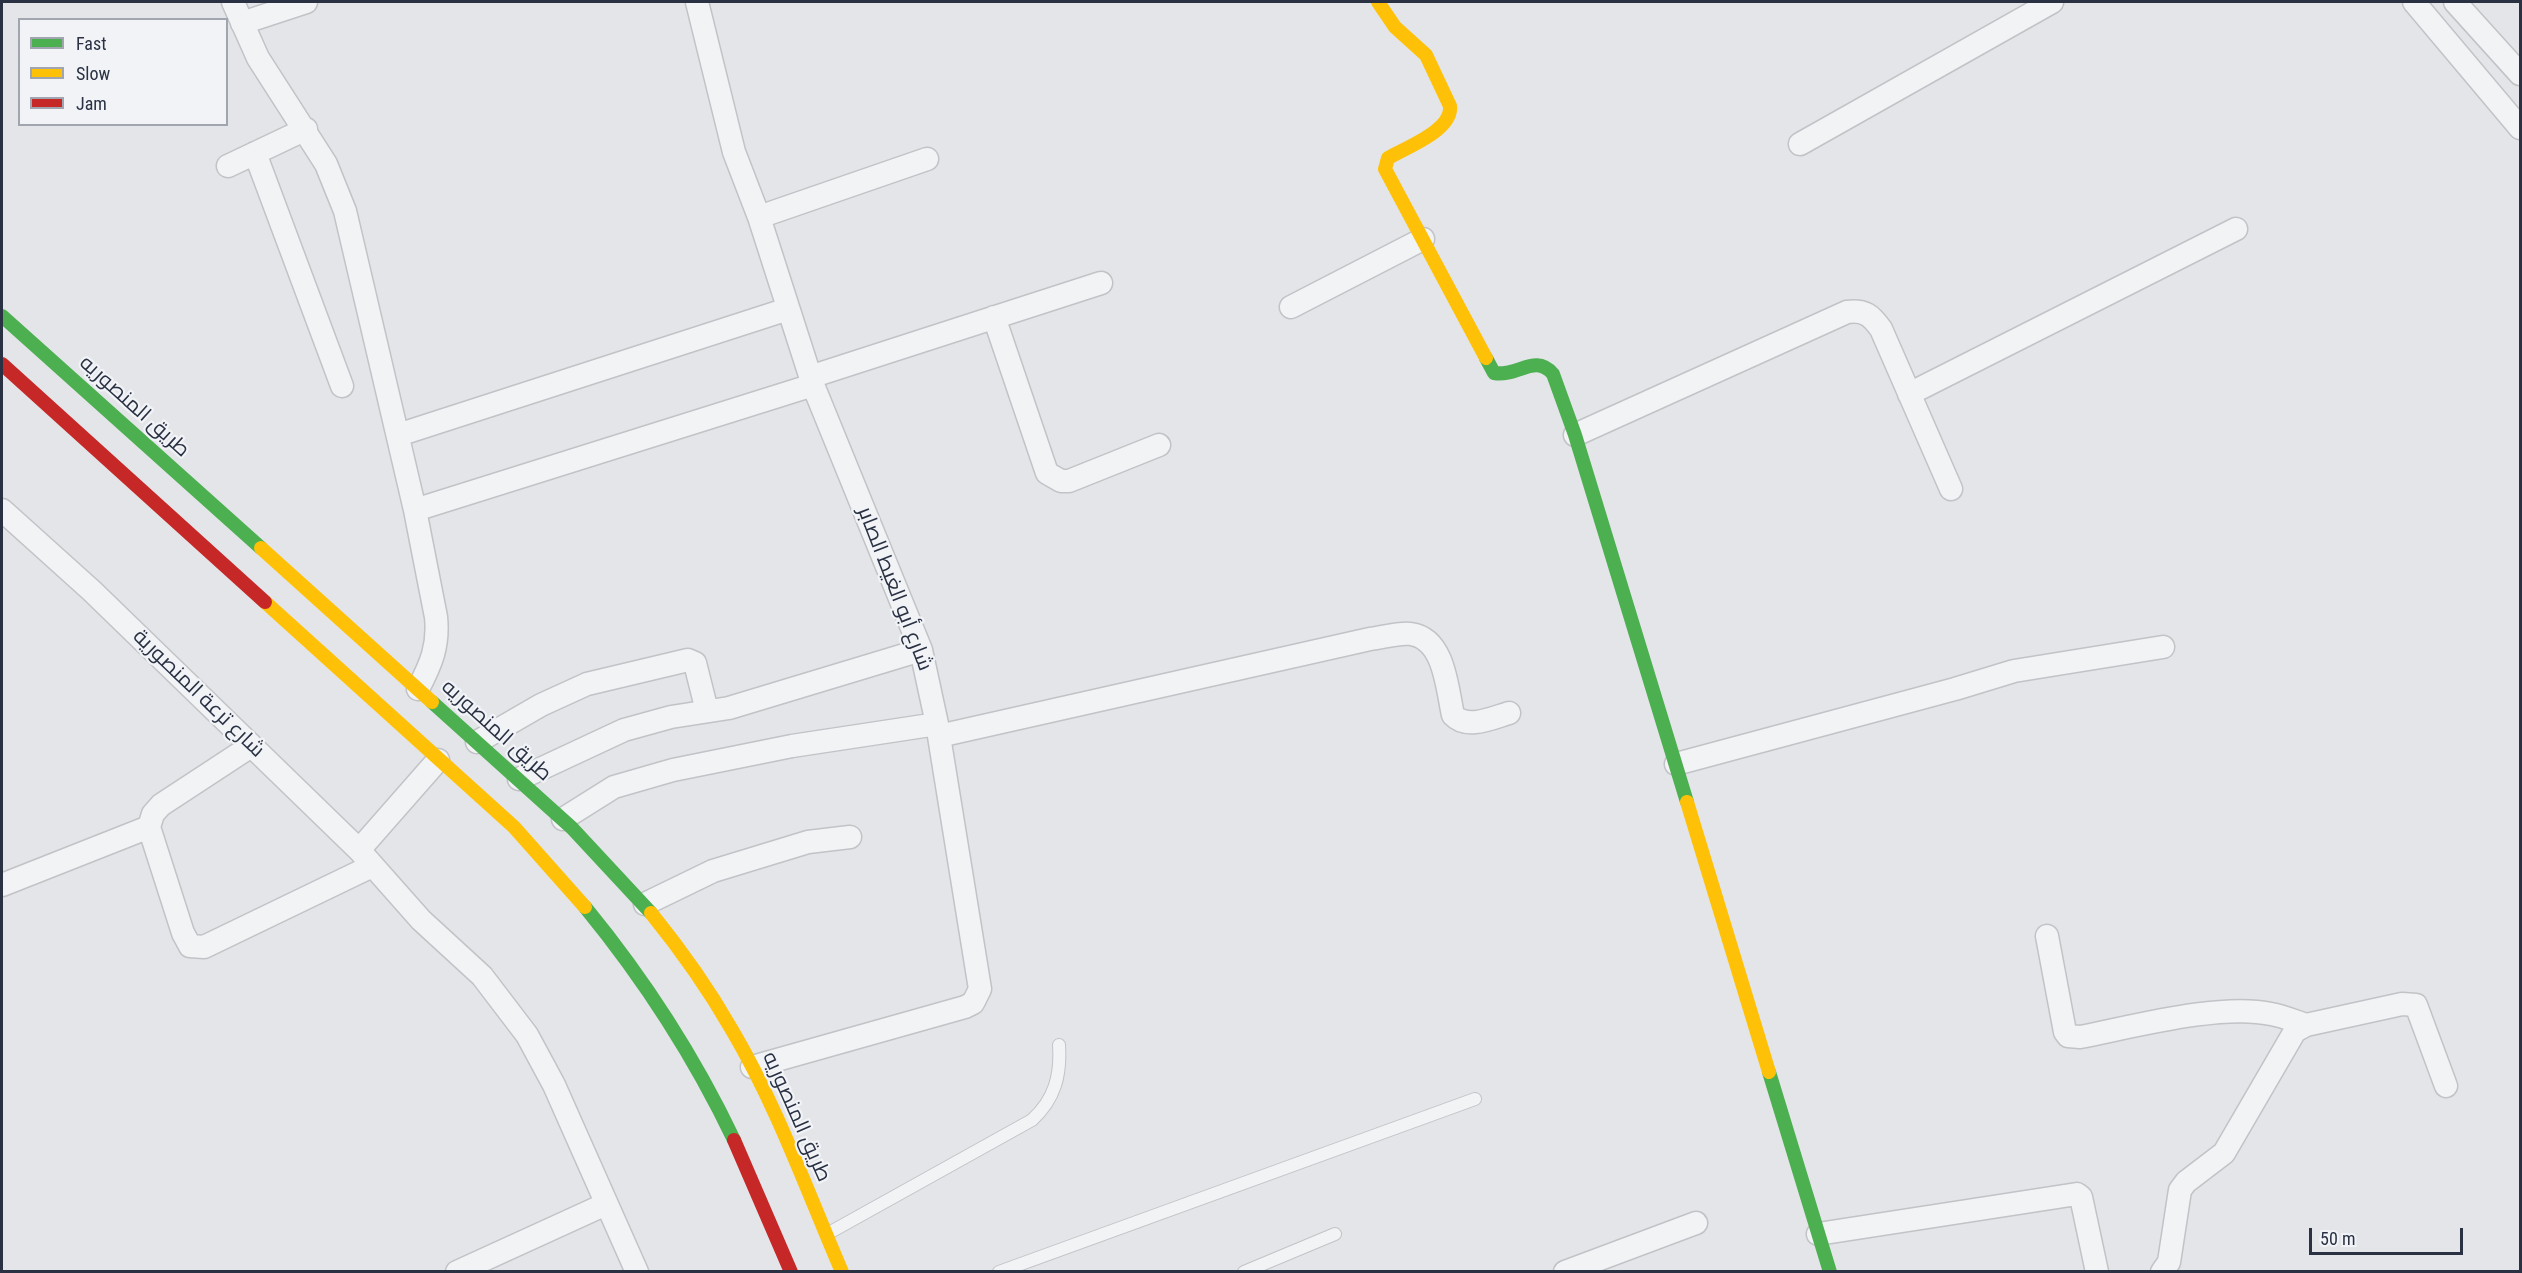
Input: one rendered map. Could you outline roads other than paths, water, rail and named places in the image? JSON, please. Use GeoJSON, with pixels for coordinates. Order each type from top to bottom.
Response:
{"type":"FeatureCollection","features":[{"type":"Feature","properties":{"kind":"main road"},"geometry":{"type":"LineString","coordinates":[[1378,2],[1395,27],[1426,55],[1450,106],[1451,114],[1443,127],[1392,155],[1385,163],[1385,169],[1494,373],[1502,376],[1510,375],[1533,364],[1541,363],[1548,366],[1575,435],[1830,1272]]}},
{"type":"Feature","properties":{"kind":"main road","name":"طريق المنصوريه"},"geometry":{"type":"LineString","coordinates":[[2,316],[563,819],[597,851],[645,904],[687,958],[713,997],[752,1067],[785,1155],[826,1234],[842,1272]]}},
{"type":"Feature","properties":{"kind":"main road"},"geometry":{"type":"LineString","coordinates":[[2,364],[433,766],[514,827],[575,894],[624,955],[686,1050],[753,1168],[791,1272]]}},
{"type":"Feature","properties":{"kind":"street"},"geometry":{"type":"LineString","coordinates":[[233,2],[258,58],[327,164],[345,211],[415,510],[438,635],[435,653],[418,689]]}},
{"type":"Feature","properties":{"kind":"street"},"geometry":{"type":"LineString","coordinates":[[242,23],[306,2]]}},
{"type":"Feature","properties":{"kind":"street","name":"شارع أبو الغيط الصابر"},"geometry":{"type":"LineString","coordinates":[[697,2],[727,130],[759,217],[812,381],[921,650],[938,730],[980,981],[978,997],[965,1007],[752,1067]]}},
{"type":"Feature","properties":{"kind":"street"},"geometry":{"type":"LineString","coordinates":[[2414,2],[2520,128]]}},
{"type":"Feature","properties":{"kind":"street"},"geometry":{"type":"LineString","coordinates":[[2455,2],[2520,74]]}},
{"type":"Feature","properties":{"kind":"street"},"geometry":{"type":"LineString","coordinates":[[1800,144],[2044,4]]}},
{"type":"Feature","properties":{"kind":"street"},"geometry":{"type":"LineString","coordinates":[[228,166],[306,129]]}},
{"type":"Feature","properties":{"kind":"street"},"geometry":{"type":"LineString","coordinates":[[255,153],[342,386]]}},
{"type":"Feature","properties":{"kind":"street"},"geometry":{"type":"LineString","coordinates":[[759,217],[927,159]]}},
{"type":"Feature","properties":{"kind":"street"},"geometry":{"type":"LineString","coordinates":[[1909,394],[2236,229]]}},
{"type":"Feature","properties":{"kind":"street"},"geometry":{"type":"LineString","coordinates":[[1291,307],[1423,239]]}},
{"type":"Feature","properties":{"kind":"street"},"geometry":{"type":"LineString","coordinates":[[415,510],[812,381],[994,317],[1101,283]]}},
{"type":"Feature","properties":{"kind":"street"},"geometry":{"type":"LineString","coordinates":[[398,435],[788,309]]}},
{"type":"Feature","properties":{"kind":"street"},"geometry":{"type":"LineString","coordinates":[[1575,435],[1836,317],[1859,310],[1870,314],[1881,329],[1951,489]]}},
{"type":"Feature","properties":{"kind":"street"},"geometry":{"type":"LineString","coordinates":[[994,317],[1047,473],[1053,478],[1069,481],[1159,445]]}},
{"type":"Feature","properties":{"kind":"street","name":"شارع ترعة المنصورية"},"geometry":{"type":"LineString","coordinates":[[2,510],[92,591],[366,858],[421,920],[482,976],[527,1035],[554,1085],[637,1272]]}},
{"type":"Feature","properties":{"kind":"street"},"geometry":{"type":"LineString","coordinates":[[563,819],[614,787],[673,770],[792,746],[938,730],[1370,639],[1411,633],[1427,640],[1436,650],[1442,666],[1453,716],[1462,722],[1480,721],[1509,713]]}},
{"type":"Feature","properties":{"kind":"street"},"geometry":{"type":"LineString","coordinates":[[1677,764],[1955,689],[2014,670],[2163,646]]}},
{"type":"Feature","properties":{"kind":"street"},"geometry":{"type":"LineString","coordinates":[[519,779],[624,730],[671,717],[729,708],[921,650]]}},
{"type":"Feature","properties":{"kind":"street"},"geometry":{"type":"LineString","coordinates":[[477,742],[541,705],[587,684],[688,660],[695,663],[707,711]]}},
{"type":"Feature","properties":{"kind":"street"},"geometry":{"type":"LineString","coordinates":[[251,746],[161,805],[153,814],[149,827],[183,933],[190,946],[196,948],[204,948],[366,858],[388,816],[433,766]]}},
{"type":"Feature","properties":{"kind":"street"},"geometry":{"type":"LineString","coordinates":[[2,885],[149,827]]}},
{"type":"Feature","properties":{"kind":"street"},"geometry":{"type":"LineString","coordinates":[[645,904],[713,871],[808,843],[850,837]]}},
{"type":"Feature","properties":{"kind":"street"},"geometry":{"type":"LineString","coordinates":[[2047,936],[2065,1032],[2068,1036],[2080,1037],[2198,1014],[2270,1013],[2306,1025]]}},
{"type":"Feature","properties":{"kind":"street"},"geometry":{"type":"LineString","coordinates":[[2162,1272],[2169,1262],[2180,1191],[2186,1182],[2224,1153],[2295,1031],[2306,1025],[2402,1004],[2416,1005],[2446,1086]]}},
{"type":"Feature","properties":{"kind":"street"},"geometry":{"type":"LineString","coordinates":[[1818,1234],[2077,1194],[2082,1197],[2097,1272]]}},
{"type":"Feature","properties":{"kind":"street"},"geometry":{"type":"LineString","coordinates":[[457,1272],[606,1204]]}},
{"type":"Feature","properties":{"kind":"street"},"geometry":{"type":"LineString","coordinates":[[1565,1272],[1696,1223]]}},
{"type":"Feature","properties":{"kind":"lane"},"geometry":{"type":"LineString","coordinates":[[826,1234],[1032,1120],[1044,1110],[1055,1089],[1060,1066],[1059,1045]]}},
{"type":"Feature","properties":{"kind":"lane"},"geometry":{"type":"LineString","coordinates":[[999,1272],[1475,1098]]}},
{"type":"Feature","properties":{"kind":"lane"},"geometry":{"type":"LineString","coordinates":[[1244,1272],[1335,1234]]}}]}
